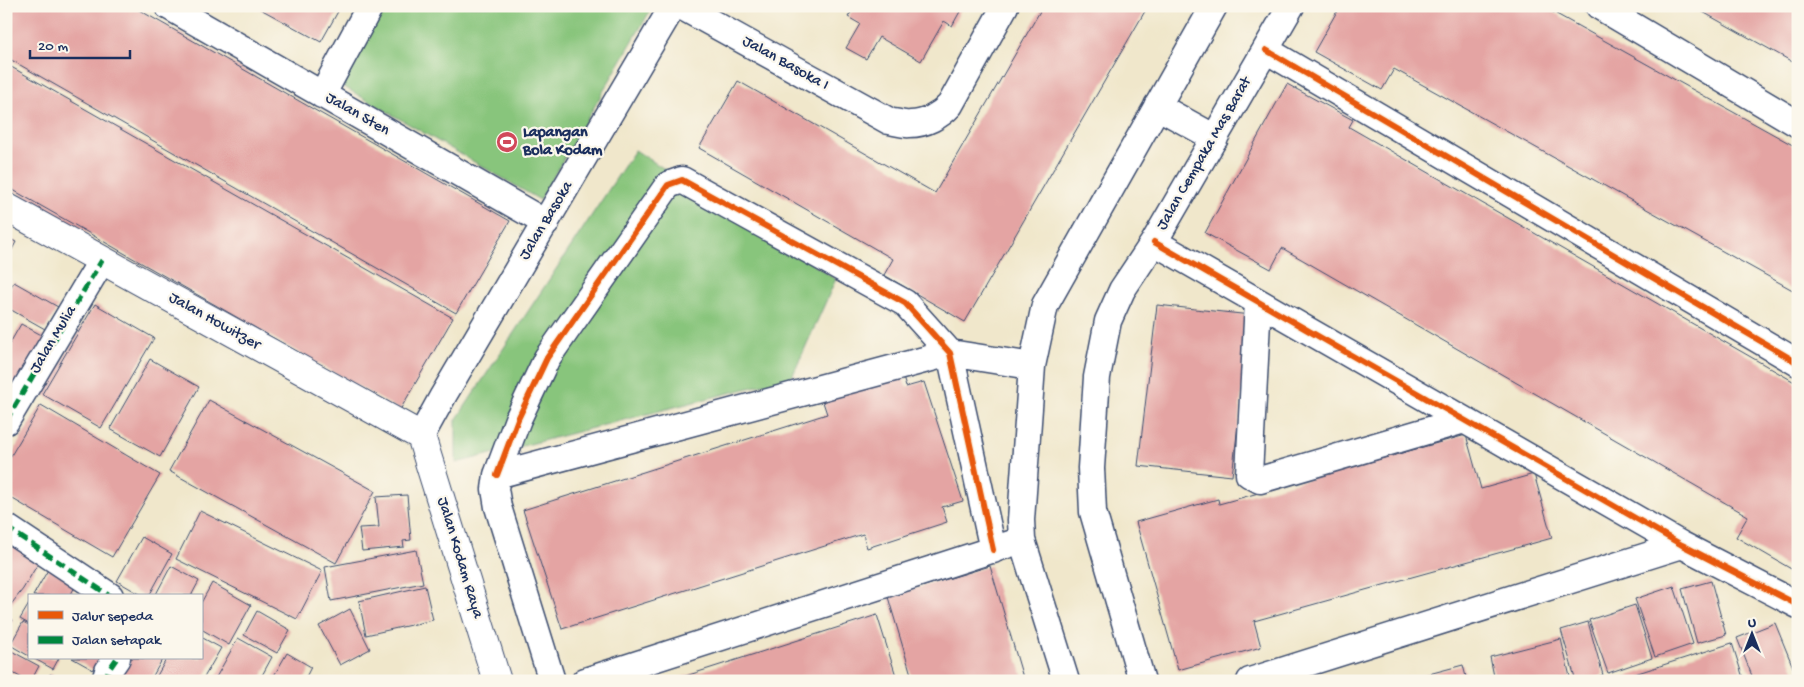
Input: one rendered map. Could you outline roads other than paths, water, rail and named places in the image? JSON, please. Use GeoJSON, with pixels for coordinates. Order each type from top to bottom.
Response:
{"type":"FeatureCollection","features":[{"type":"Feature","properties":{"kind":"street","name":"Jalan Sten"},"geometry":{"type":"LineString","coordinates":[[168,6],[546,223]]}},
{"type":"Feature","properties":{"kind":"street"},"geometry":{"type":"LineString","coordinates":[[322,95],[370,6]]}},
{"type":"Feature","properties":{"kind":"street","name":"Jalan Basoka"},"geometry":{"type":"LineString","coordinates":[[421,436],[673,6]]}},
{"type":"Feature","properties":{"kind":"street","name":"Jalan Basoka I"},"geometry":{"type":"LineString","coordinates":[[681,6],[889,121],[910,124],[933,118],[943,113],[950,105],[1005,6]]}},
{"type":"Feature","properties":{"kind":"street"},"geometry":{"type":"LineString","coordinates":[[1066,681],[1022,540],[1021,520],[1032,366],[1045,305],[1214,6]]}},
{"type":"Feature","properties":{"kind":"street","name":"Jalan Cempaka Mas Barat"},"geometry":{"type":"LineString","coordinates":[[1142,681],[1093,512],[1091,468],[1096,377],[1108,321],[1122,290],[1154,242],[1291,6]]}},
{"type":"Feature","properties":{"kind":"street"},"geometry":{"type":"LineString","coordinates":[[1599,6],[1798,124]]}},
{"type":"Feature","properties":{"kind":"street"},"geometry":{"type":"LineString","coordinates":[[1266,50],[1798,363]]}},
{"type":"Feature","properties":{"kind":"street"},"geometry":{"type":"LineString","coordinates":[[1157,106],[1214,138]]}},
{"type":"Feature","properties":{"kind":"street"},"geometry":{"type":"LineString","coordinates":[[552,681],[498,507],[495,489],[497,475],[518,419],[547,358],[668,185],[682,180],[905,303],[950,353],[993,550]]}},
{"type":"Feature","properties":{"kind":"street","name":"Jalan Howitzer"},"geometry":{"type":"LineString","coordinates":[[6,208],[421,436]]}},
{"type":"Feature","properties":{"kind":"street"},"geometry":{"type":"LineString","coordinates":[[1154,242],[1682,545],[1798,605]]}},
{"type":"Feature","properties":{"kind":"street","name":"Jalan Mulia"},"geometry":{"type":"LineString","coordinates":[[6,421],[102,260]]}},
{"type":"Feature","properties":{"kind":"street"},"geometry":{"type":"LineString","coordinates":[[1258,302],[1249,474],[1260,480],[1464,420]]}},
{"type":"Feature","properties":{"kind":"street"},"geometry":{"type":"LineString","coordinates":[[497,475],[950,353],[1032,366]]}},
{"type":"Feature","properties":{"kind":"street","name":"Jalan Kodam Raya"},"geometry":{"type":"LineString","coordinates":[[421,436],[497,681]]}},
{"type":"Feature","properties":{"kind":"street"},"geometry":{"type":"LineString","coordinates":[[6,527],[107,594]]}},
{"type":"Feature","properties":{"kind":"street"},"geometry":{"type":"LineString","coordinates":[[585,681],[1022,540]]}},
{"type":"Feature","properties":{"kind":"street"},"geometry":{"type":"LineString","coordinates":[[1250,681],[1682,545]]}},
{"type":"Feature","properties":{"kind":"street"},"geometry":{"type":"LineString","coordinates":[[105,681],[108,671],[116,660]]}},
{"type":"Feature","properties":{"kind":"place","name":"Lapangan Bola Kodam"},"geometry":{"type":"Point","coordinates":[507,142]}}]}
